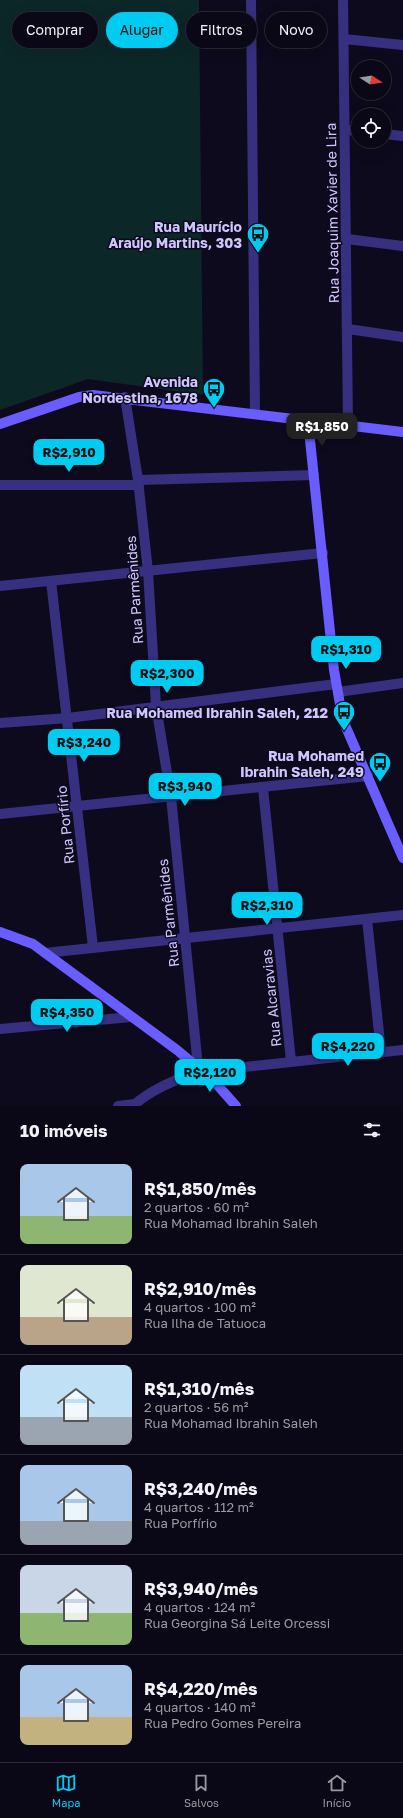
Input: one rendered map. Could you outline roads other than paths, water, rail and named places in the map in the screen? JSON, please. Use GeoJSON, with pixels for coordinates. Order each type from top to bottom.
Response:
{"type":"FeatureCollection","features":[{"type":"Feature","properties":{"kind":"street"},"geometry":{"type":"LineString","coordinates":[[251,0],[255,414]]}},
{"type":"Feature","properties":{"kind":"street","name":"Rua Joaquim Xavier de Lira"},"geometry":{"type":"LineString","coordinates":[[344,0],[348,425]]}},
{"type":"Feature","properties":{"kind":"street"},"geometry":{"type":"LineString","coordinates":[[344,38],[403,46]]}},
{"type":"Feature","properties":{"kind":"street"},"geometry":{"type":"LineString","coordinates":[[346,130],[351,130]]}},
{"type":"Feature","properties":{"kind":"street"},"geometry":{"type":"LineString","coordinates":[[391,135],[403,136]]}},
{"type":"Feature","properties":{"kind":"street"},"geometry":{"type":"LineString","coordinates":[[347,239],[403,246]]}},
{"type":"Feature","properties":{"kind":"street"},"geometry":{"type":"LineString","coordinates":[[348,329],[403,337]]}},
{"type":"Feature","properties":{"kind":"street"},"geometry":{"type":"LineString","coordinates":[[0,424],[79,397],[93,395],[403,432]]}},
{"type":"Feature","properties":{"kind":"street","name":"Rua Parmênides"},"geometry":{"type":"LineString","coordinates":[[125,398],[139,483],[148,571],[156,706],[171,797],[185,937],[201,1069]]}},
{"type":"Feature","properties":{"kind":"street"},"geometry":{"type":"LineString","coordinates":[[308,420],[337,688],[345,725],[403,858]]}},
{"type":"Feature","properties":{"kind":"street"},"geometry":{"type":"LineString","coordinates":[[0,486],[139,483],[314,475]]}},
{"type":"Feature","properties":{"kind":"street"},"geometry":{"type":"LineString","coordinates":[[0,586],[323,553]]}},
{"type":"Feature","properties":{"kind":"street","name":"Rua Porfírio"},"geometry":{"type":"LineString","coordinates":[[52,581],[93,947]]}},
{"type":"Feature","properties":{"kind":"street"},"geometry":{"type":"LineString","coordinates":[[0,723],[68,718],[156,706],[403,683]]}},
{"type":"Feature","properties":{"kind":"street"},"geometry":{"type":"LineString","coordinates":[[0,814],[368,776]]}},
{"type":"Feature","properties":{"kind":"street","name":"Rua Alcaravias"},"geometry":{"type":"LineString","coordinates":[[263,788],[291,1061]]}},
{"type":"Feature","properties":{"kind":"street"},"geometry":{"type":"LineString","coordinates":[[45,953],[278,927],[403,915]]}},
{"type":"Feature","properties":{"kind":"street"},"geometry":{"type":"LineString","coordinates":[[367,918],[381,1052]]}},
{"type":"Feature","properties":{"kind":"street"},"geometry":{"type":"LineString","coordinates":[[0,932],[33,944],[201,1069],[236,1106]]}},
{"type":"Feature","properties":{"kind":"street"},"geometry":{"type":"LineString","coordinates":[[0,1029],[131,1017]]}},
{"type":"Feature","properties":{"kind":"street"},"geometry":{"type":"LineString","coordinates":[[118,1106],[134,1105],[179,1078],[201,1069],[403,1050]]}},
{"type":"Feature","properties":{"kind":"place","name":"Rua Maurício Araújo Martins, 303"},"geometry":{"type":"Point","coordinates":[258,254]}},
{"type":"Feature","properties":{"kind":"place","name":"Avenida Nordestina, 1678"},"geometry":{"type":"Point","coordinates":[214,408]}},
{"type":"Feature","properties":{"kind":"place","name":"Rua Mohamed Ibrahin Saleh, 212"},"geometry":{"type":"Point","coordinates":[344,732]}},
{"type":"Feature","properties":{"kind":"place","name":"Rua Mohamed Ibrahin Saleh, 249"},"geometry":{"type":"Point","coordinates":[380,782]}}]}
